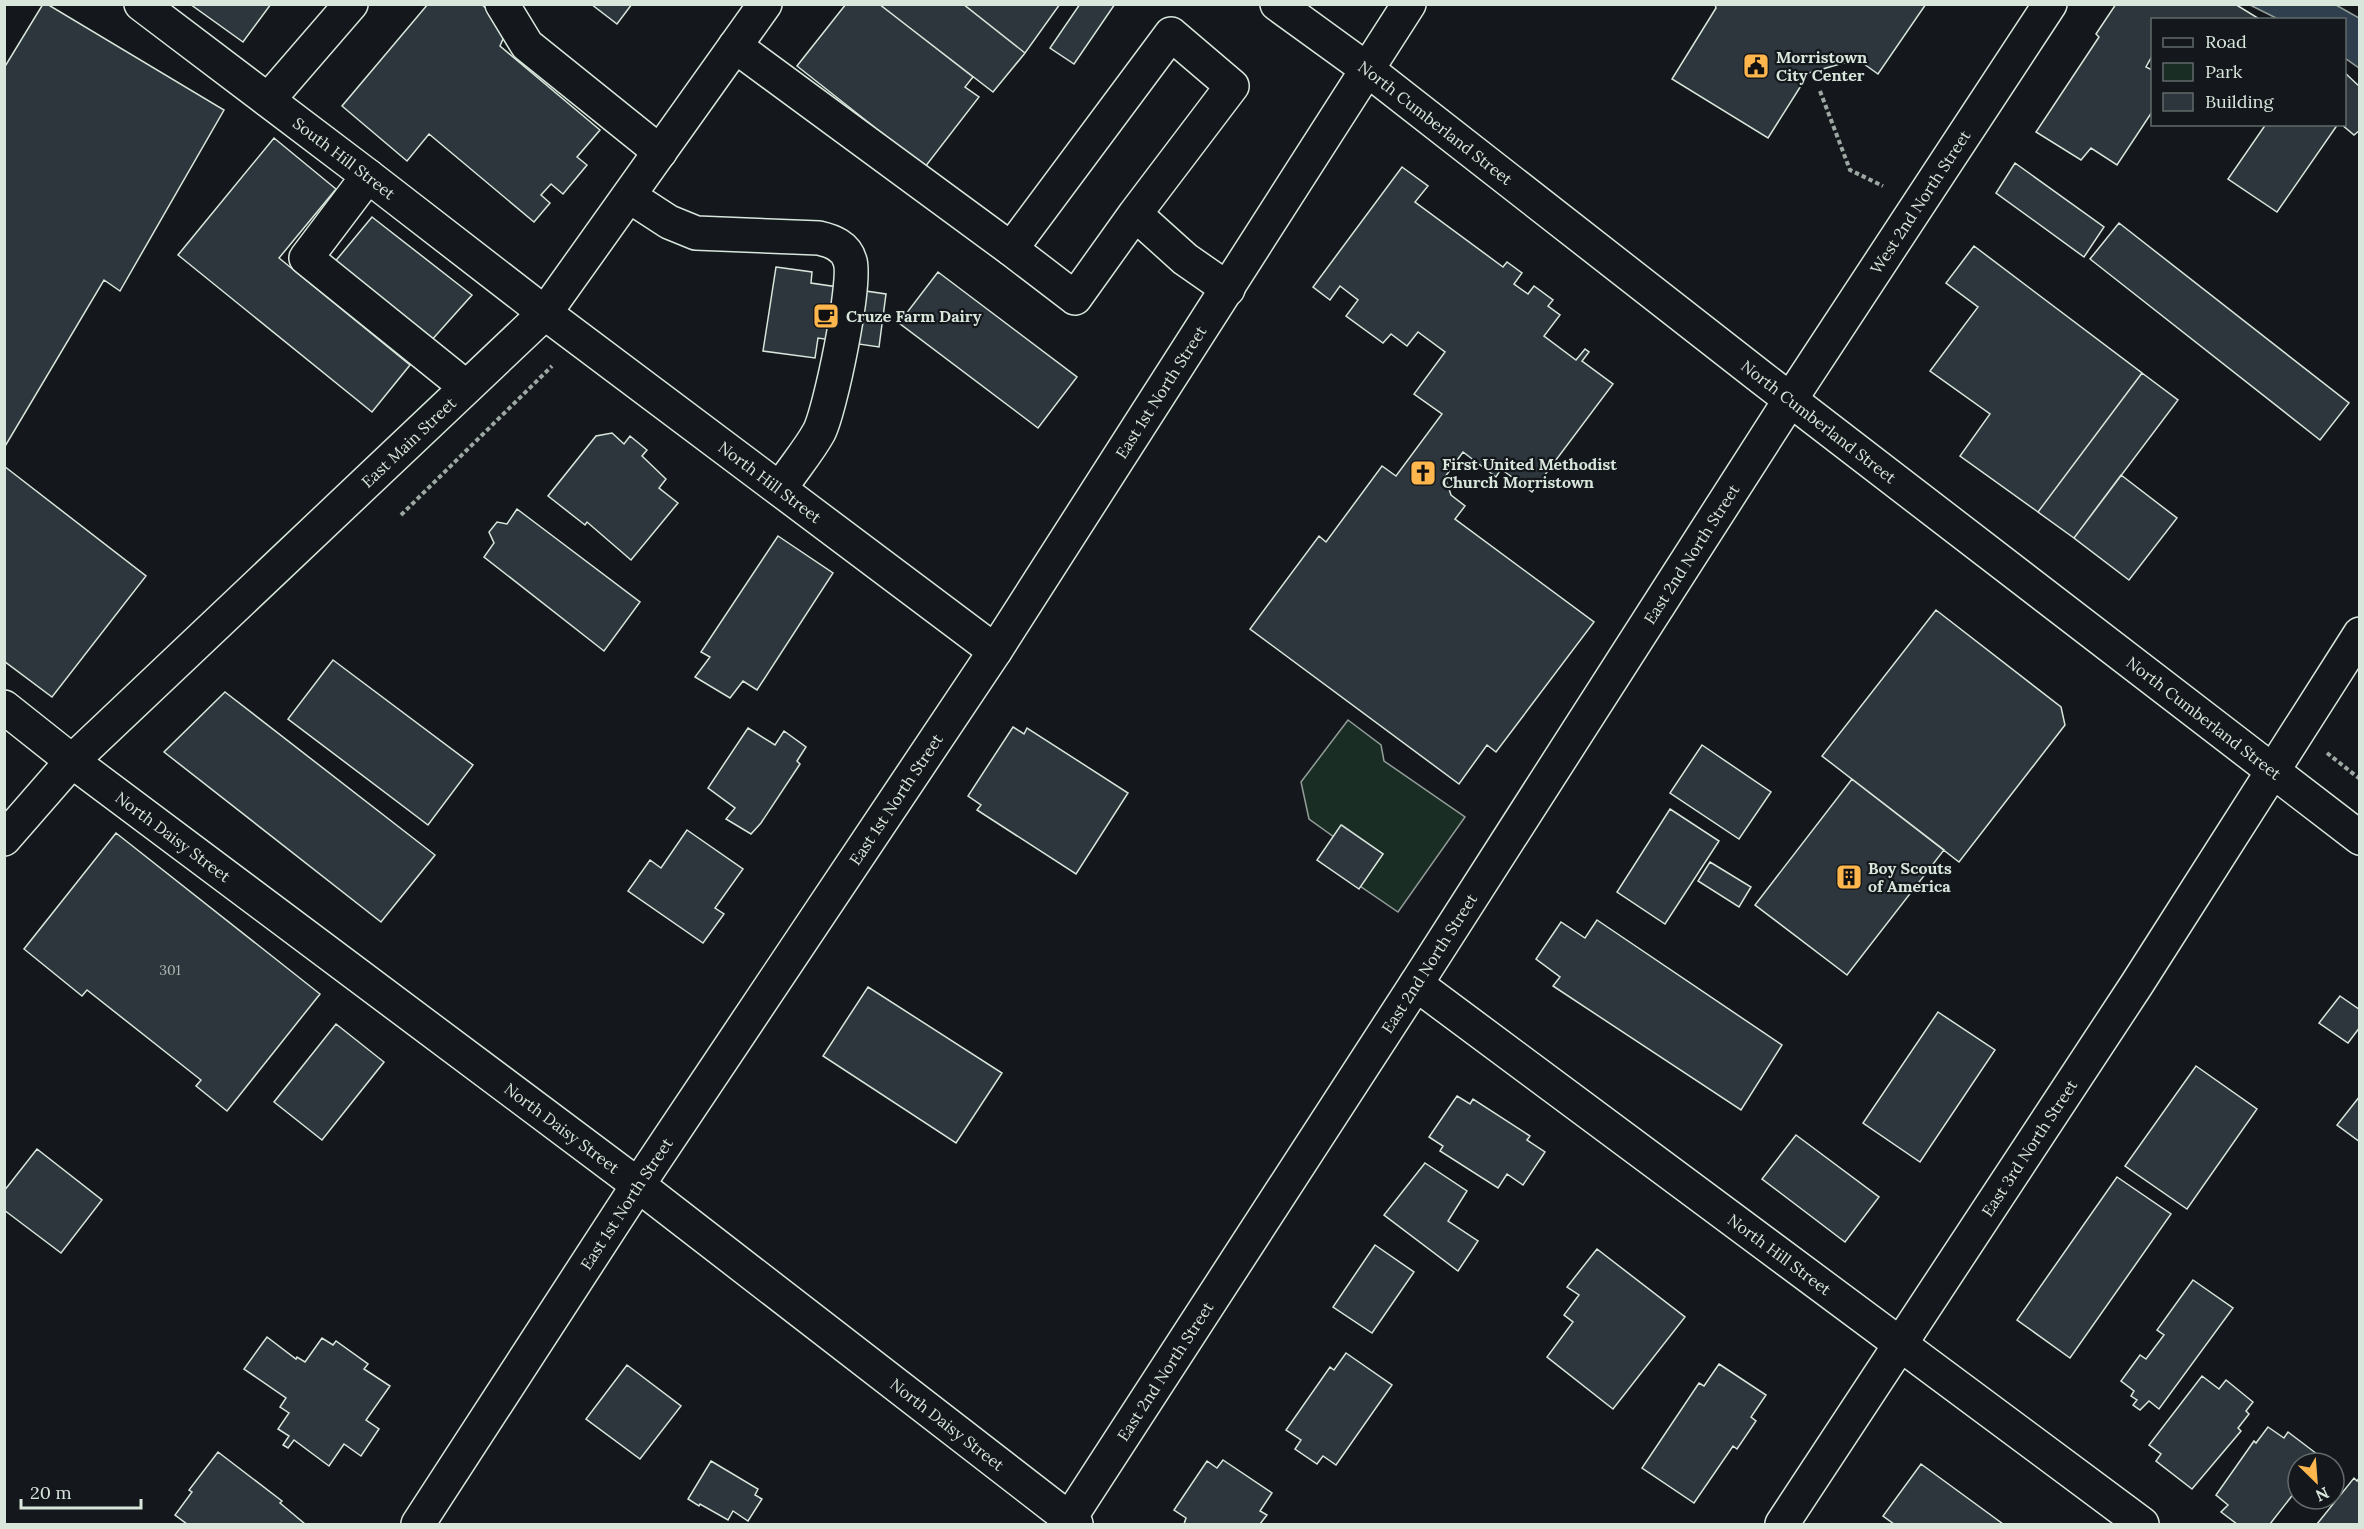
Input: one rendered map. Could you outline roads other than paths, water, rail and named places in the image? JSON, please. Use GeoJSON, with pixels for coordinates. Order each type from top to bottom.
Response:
{"type":"FeatureCollection","features":[{"type":"Feature","properties":{"kind":"street","name":"South Hill Street"},"geometry":{"type":"LineString","coordinates":[[141,4],[545,314]]}},
{"type":"Feature","properties":{"kind":"street"},"geometry":{"type":"LineString","coordinates":[[268,100],[351,4]]}},
{"type":"Feature","properties":{"kind":"street"},"geometry":{"type":"LineString","coordinates":[[502,4],[527,45],[660,152]]}},
{"type":"Feature","properties":{"kind":"street","name":"East Main Street"},"geometry":{"type":"LineString","coordinates":[[4,839],[72,760],[545,314],[765,4]]}},
{"type":"Feature","properties":{"kind":"street","name":"North Cumberland Street"},"geometry":{"type":"LineString","coordinates":[[1277,4],[1368,70],[1790,400],[2360,838]]}},
{"type":"Feature","properties":{"kind":"street","name":"East 1st North Street"},"geometry":{"type":"LineString","coordinates":[[418,1524],[638,1185],[995,651],[1409,4]]}},
{"type":"Feature","properties":{"kind":"street","name":"West 2nd North Street"},"geometry":{"type":"LineString","coordinates":[[1790,400],[2050,4]]}},
{"type":"Feature","properties":{"kind":"street"},"geometry":{"type":"LineString","coordinates":[[735,46],[1075,298],[1232,86],[1171,34],[1011,249]]}},
{"type":"Feature","properties":{"kind":"street"},"geometry":{"type":"LineString","coordinates":[[368,176],[306,258],[466,387]]}},
{"type":"Feature","properties":{"kind":"street"},"geometry":{"type":"LineString","coordinates":[[629,196],[685,231],[716,235],[819,238],[834,241],[843,248],[850,260],[851,272],[843,342],[830,398],[820,430],[780,489]]}},
{"type":"Feature","properties":{"kind":"street"},"geometry":{"type":"LineString","coordinates":[[1135,214],[1185,259],[1228,289]]}},
{"type":"Feature","properties":{"kind":"street","name":"North Hill Street"},"geometry":{"type":"LineString","coordinates":[[545,314],[995,651]]}},
{"type":"Feature","properties":{"kind":"street","name":"East 2nd North Street"},"geometry":{"type":"LineString","coordinates":[[1070,1523],[1790,400]]}},
{"type":"Feature","properties":{"kind":"street","name":"East 3rd North Street"},"geometry":{"type":"LineString","coordinates":[[1782,1524],[2137,984],[2360,634]]}},
{"type":"Feature","properties":{"kind":"street","name":"North Daisy Street"},"geometry":{"type":"LineString","coordinates":[[4,707],[638,1185],[1070,1523]]}},
{"type":"Feature","properties":{"kind":"street","name":"North Hill Street"},"geometry":{"type":"LineString","coordinates":[[1416,984],[2142,1524]]}},
{"type":"Feature","properties":{"kind":"water"},"geometry":{"type":"Polygon","coordinates":[[[2250,5],[2336,5],[2359,18],[2359,68],[2346,59],[2346,18],[2276,18],[2250,5]]]}},
{"type":"Feature","properties":{"kind":"place","name":"Morristown City Center"},"geometry":{"type":"Point","coordinates":[1756,66]}},
{"type":"Feature","properties":{"kind":"place","name":"Cruze Farm Dairy"},"geometry":{"type":"Point","coordinates":[826,316]}},
{"type":"Feature","properties":{"kind":"place","name":"First United Methodist Church Morristown"},"geometry":{"type":"Point","coordinates":[1423,473]}},
{"type":"Feature","properties":{"kind":"place","name":"Boy Scouts of America"},"geometry":{"type":"Point","coordinates":[1849,877]}}]}
